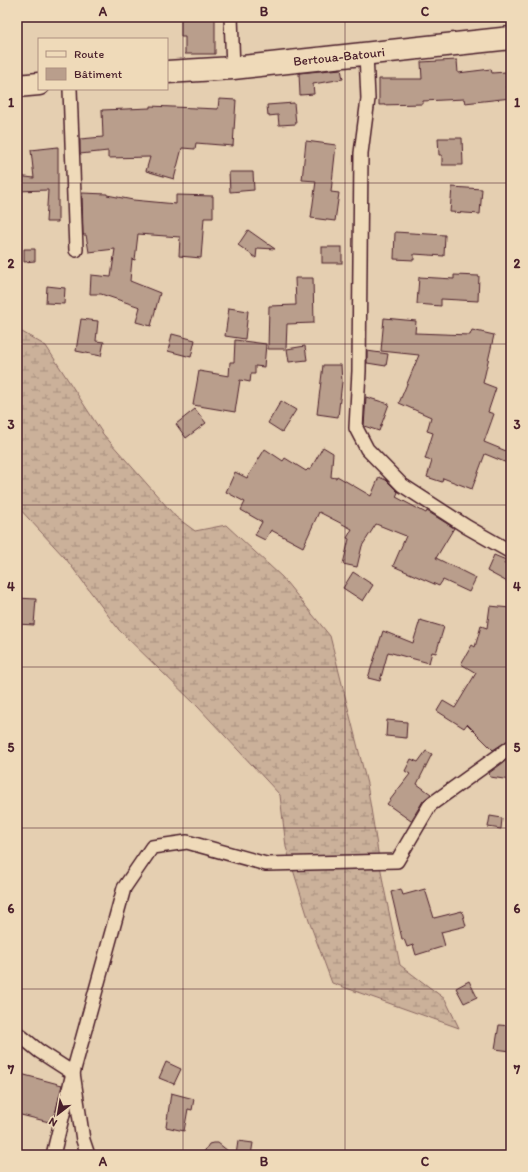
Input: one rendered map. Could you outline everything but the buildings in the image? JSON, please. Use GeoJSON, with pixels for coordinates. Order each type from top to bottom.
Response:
{"type":"FeatureCollection","features":[{"type":"Feature","properties":{"kind":"highway","name":"Bertoua-Batouri"},"geometry":{"type":"LineString","coordinates":[[168,72],[233,68],[366,52],[511,38]]}},
{"type":"Feature","properties":{"kind":"highway"},"geometry":{"type":"LineString","coordinates":[[17,86],[38,84]]}},
{"type":"Feature","properties":{"kind":"street"},"geometry":{"type":"LineString","coordinates":[[231,17],[233,68]]}},
{"type":"Feature","properties":{"kind":"street"},"geometry":{"type":"LineString","coordinates":[[366,52],[368,99],[361,153],[359,371],[356,428],[367,449],[402,485],[467,527],[511,552]]}},
{"type":"Feature","properties":{"kind":"street"},"geometry":{"type":"LineString","coordinates":[[70,90],[76,250]]}},
{"type":"Feature","properties":{"kind":"street"},"geometry":{"type":"LineString","coordinates":[[53,1155],[73,1073],[124,888],[152,847],[187,842],[266,864],[397,861],[430,805],[511,747]]}},
{"type":"Feature","properties":{"kind":"street"},"geometry":{"type":"LineString","coordinates":[[17,1033],[39,1052],[73,1073],[83,1140],[88,1155]]}},
{"type":"Feature","properties":{"kind":"green space"},"geometry":{"type":"Polygon","coordinates":[[[17,329],[46,346],[103,434],[176,517],[195,531],[226,525],[282,577],[330,636],[367,784],[383,883],[400,965],[445,999],[459,1028],[332,983],[309,921],[286,847],[280,795],[198,707],[119,630],[66,559],[17,506],[17,329]]]}}]}
